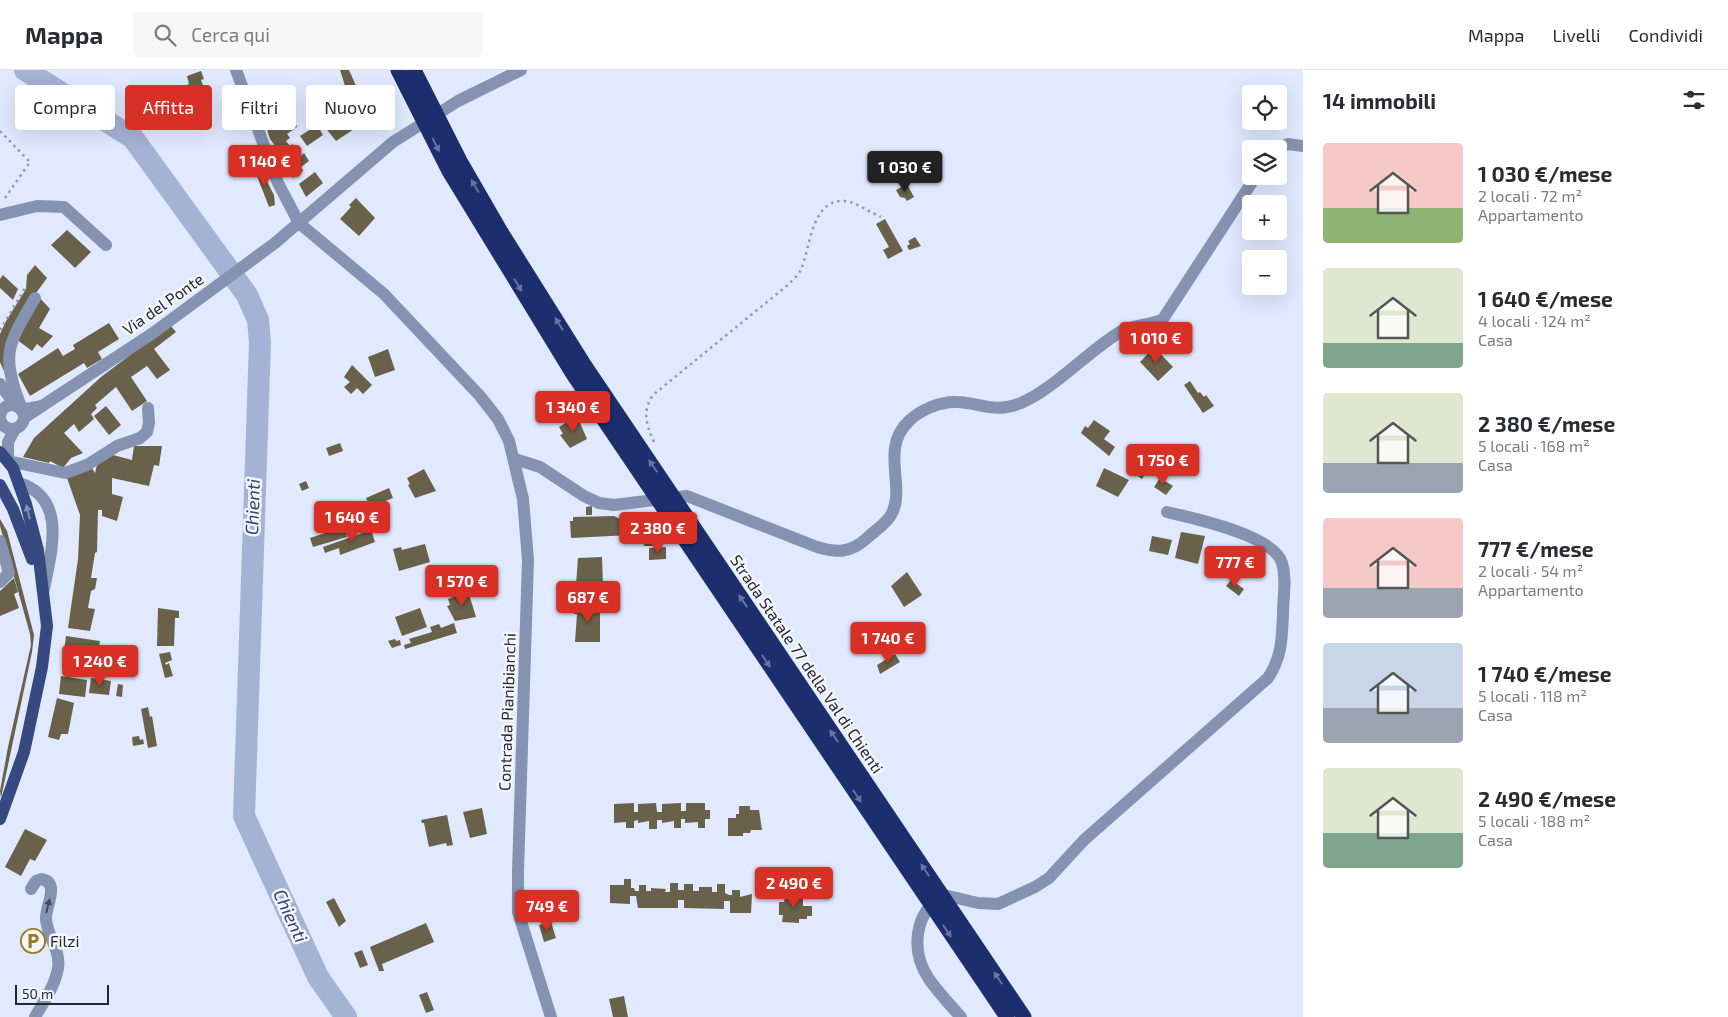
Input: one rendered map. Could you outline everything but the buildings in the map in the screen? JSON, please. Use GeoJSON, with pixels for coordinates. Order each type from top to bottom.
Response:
{"type":"FeatureCollection","features":[{"type":"Feature","properties":{"kind":"highway","name":"Strada Statale 77 della Val di Chienti"},"geometry":{"type":"LineString","coordinates":[[398,70],[449,171],[573,374],[965,944],[1024,1017]]}},
{"type":"Feature","properties":{"kind":"highway","name":"Strada Statale 77 della Val di Chienti"},"geometry":{"type":"LineString","coordinates":[[414,70],[460,161],[585,366],[965,944],[1007,1017]]}},
{"type":"Feature","properties":{"kind":"main road"},"geometry":{"type":"LineString","coordinates":[[0,478],[10,474],[7,460]]}},
{"type":"Feature","properties":{"kind":"main road"},"geometry":{"type":"LineString","coordinates":[[0,819],[24,752],[42,667],[47,626],[38,550],[19,483],[7,460]]}},
{"type":"Feature","properties":{"kind":"main road"},"geometry":{"type":"LineString","coordinates":[[0,485],[24,535],[43,594]]}},
{"type":"Feature","properties":{"kind":"street"},"geometry":{"type":"LineString","coordinates":[[236,70],[278,183],[299,223]]}},
{"type":"Feature","properties":{"kind":"street","name":"Via del Ponte"},"geometry":{"type":"LineString","coordinates":[[10,417],[42,406],[153,333],[275,243],[405,134],[458,101],[521,70]]}},
{"type":"Feature","properties":{"kind":"street"},"geometry":{"type":"LineString","coordinates":[[1287,144],[1303,146]]}},
{"type":"Feature","properties":{"kind":"street"},"geometry":{"type":"LineString","coordinates":[[515,459],[540,467],[584,496],[599,503],[614,504],[687,496],[817,547],[833,552],[848,551],[857,546],[891,515],[897,495],[893,455],[900,434],[908,422],[924,410],[942,404],[957,402],[991,409],[1021,403],[1041,391],[1122,331],[1163,319],[1250,185]]}},
{"type":"Feature","properties":{"kind":"street"},"geometry":{"type":"LineString","coordinates":[[0,214],[37,206],[64,207],[106,245]]}},
{"type":"Feature","properties":{"kind":"street","name":"Contrada Pianibianchi"},"geometry":{"type":"LineString","coordinates":[[299,223],[384,294],[454,366],[498,419],[509,441],[515,459],[523,499],[528,560],[518,912],[551,1017]]}},
{"type":"Feature","properties":{"kind":"street"},"geometry":{"type":"LineString","coordinates":[[10,417],[20,404],[8,369],[7,358],[12,338],[35,298]]}},
{"type":"Feature","properties":{"kind":"street"},"geometry":{"type":"LineString","coordinates":[[1,386],[10,417],[7,460],[65,473],[87,465],[117,446],[140,438],[147,432],[149,423],[148,408]]}},
{"type":"Feature","properties":{"kind":"street"},"geometry":{"type":"LineString","coordinates":[[19,483],[28,485],[44,498],[55,534],[43,594]]}},
{"type":"Feature","properties":{"kind":"street"},"geometry":{"type":"LineString","coordinates":[[961,1017],[929,978],[919,956],[920,922],[929,906],[944,895],[983,904],[998,904],[1042,882],[1062,865],[1084,840],[1268,678],[1277,666],[1282,649],[1284,575],[1282,562],[1275,552],[1264,544],[1214,522],[1167,512]]}},
{"type":"Feature","properties":{"kind":"street"},"geometry":{"type":"LineString","coordinates":[[0,541],[9,573],[0,582]]}},
{"type":"Feature","properties":{"kind":"street"},"geometry":{"type":"LineString","coordinates":[[31,888],[36,881],[41,879],[45,880],[51,888],[52,895],[47,906],[46,920],[59,966],[55,980],[35,1017]]}},
{"type":"Feature","properties":{"kind":"path"},"geometry":{"type":"LineString","coordinates":[[0,131],[30,162],[0,206]]}},
{"type":"Feature","properties":{"kind":"path"},"geometry":{"type":"LineString","coordinates":[[656,448],[645,419],[646,410],[653,395],[789,284],[800,271],[813,226],[828,206],[838,202],[850,202],[881,218]]}},
{"type":"Feature","properties":{"kind":"path"},"geometry":{"type":"LineString","coordinates":[[0,330],[25,288]]}},
{"type":"Feature","properties":{"kind":"waterway","name":"Chienti"},"geometry":{"type":"LineString","coordinates":[[25,70],[133,138],[247,295],[258,320],[260,342],[244,816],[318,977],[346,1017]]}},
{"type":"Feature","properties":{"kind":"place","name":"Filzi"},"geometry":{"type":"Point","coordinates":[33,941]}}]}
